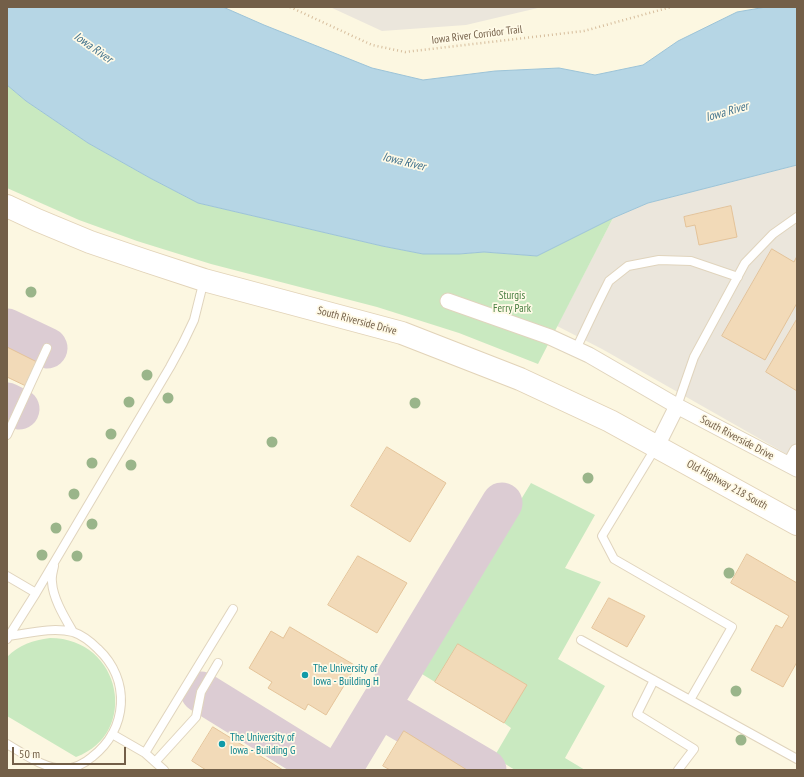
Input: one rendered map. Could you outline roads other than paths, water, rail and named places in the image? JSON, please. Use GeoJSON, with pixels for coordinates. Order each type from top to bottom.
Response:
{"type":"FeatureCollection","features":[{"type":"Feature","properties":{"kind":"main road","name":"South Riverside Drive"},"geometry":{"type":"LineString","coordinates":[[7,206],[90,242],[204,280],[402,333],[520,379],[610,421],[657,446]]}},
{"type":"Feature","properties":{"kind":"main road","name":"Old Highway 218 South"},"geometry":{"type":"LineString","coordinates":[[657,446],[797,524]]}},
{"type":"Feature","properties":{"kind":"street","name":"South Riverside Drive"},"geometry":{"type":"LineString","coordinates":[[448,301],[550,337],[589,355],[677,406],[795,462]]}},
{"type":"Feature","properties":{"kind":"street"},"geometry":{"type":"LineString","coordinates":[[657,446],[677,406]]}},
{"type":"Feature","properties":{"kind":"lane"},"geometry":{"type":"LineString","coordinates":[[677,406],[694,357],[745,263],[773,234],[797,217]]}},
{"type":"Feature","properties":{"kind":"lane"},"geometry":{"type":"LineString","coordinates":[[576,349],[596,305],[609,281],[628,266],[659,260],[691,261],[738,277]]}},
{"type":"Feature","properties":{"kind":"lane"},"geometry":{"type":"LineString","coordinates":[[8,636],[54,563],[183,343],[194,320],[204,280]]}},
{"type":"Feature","properties":{"kind":"lane"},"geometry":{"type":"LineString","coordinates":[[7,435],[47,348]]}},
{"type":"Feature","properties":{"kind":"lane"},"geometry":{"type":"LineString","coordinates":[[657,446],[602,536],[614,559],[732,627],[690,700]]}},
{"type":"Feature","properties":{"kind":"lane"},"geometry":{"type":"LineString","coordinates":[[54,563],[52,582],[53,588],[63,615],[74,632]]}},
{"type":"Feature","properties":{"kind":"lane"},"geometry":{"type":"LineString","coordinates":[[7,576],[36,593]]}},
{"type":"Feature","properties":{"kind":"lane"},"geometry":{"type":"LineString","coordinates":[[145,754],[232,609]]}},
{"type":"Feature","properties":{"kind":"lane"},"geometry":{"type":"LineString","coordinates":[[7,744],[47,766],[66,769],[84,764],[102,749],[112,734],[120,715],[121,694],[117,674],[107,657],[92,642],[74,632],[42,630],[8,636]]}},
{"type":"Feature","properties":{"kind":"lane"},"geometry":{"type":"LineString","coordinates":[[581,640],[797,759]]}},
{"type":"Feature","properties":{"kind":"lane"},"geometry":{"type":"LineString","coordinates":[[156,761],[196,717],[201,692],[218,663]]}},
{"type":"Feature","properties":{"kind":"lane"},"geometry":{"type":"LineString","coordinates":[[654,680],[637,714],[694,749],[678,770]]}},
{"type":"Feature","properties":{"kind":"lane"},"geometry":{"type":"LineString","coordinates":[[112,734],[156,761],[164,770]]}},
{"type":"Feature","properties":{"kind":"water","name":"Iowa River"},"geometry":{"type":"Polygon","coordinates":[[[7,7],[223,7],[372,68],[423,80],[495,71],[559,68],[595,75],[643,65],[678,41],[737,12],[766,7],[797,7],[797,165],[648,203],[613,218],[537,256],[484,252],[423,254],[382,246],[198,203],[88,143],[26,101],[7,85],[7,7]]]}},
{"type":"Feature","properties":{"kind":"place","name":"The University of Iowa - Building H"},"geometry":{"type":"Point","coordinates":[305,675]}},
{"type":"Feature","properties":{"kind":"place","name":"The University of Iowa - Building G"},"geometry":{"type":"Point","coordinates":[222,744]}},
{"type":"Feature","properties":{"kind":"park label","name":"Sturgis Ferry Park"},"geometry":{"type":"Point","coordinates":[512,302]}}]}
